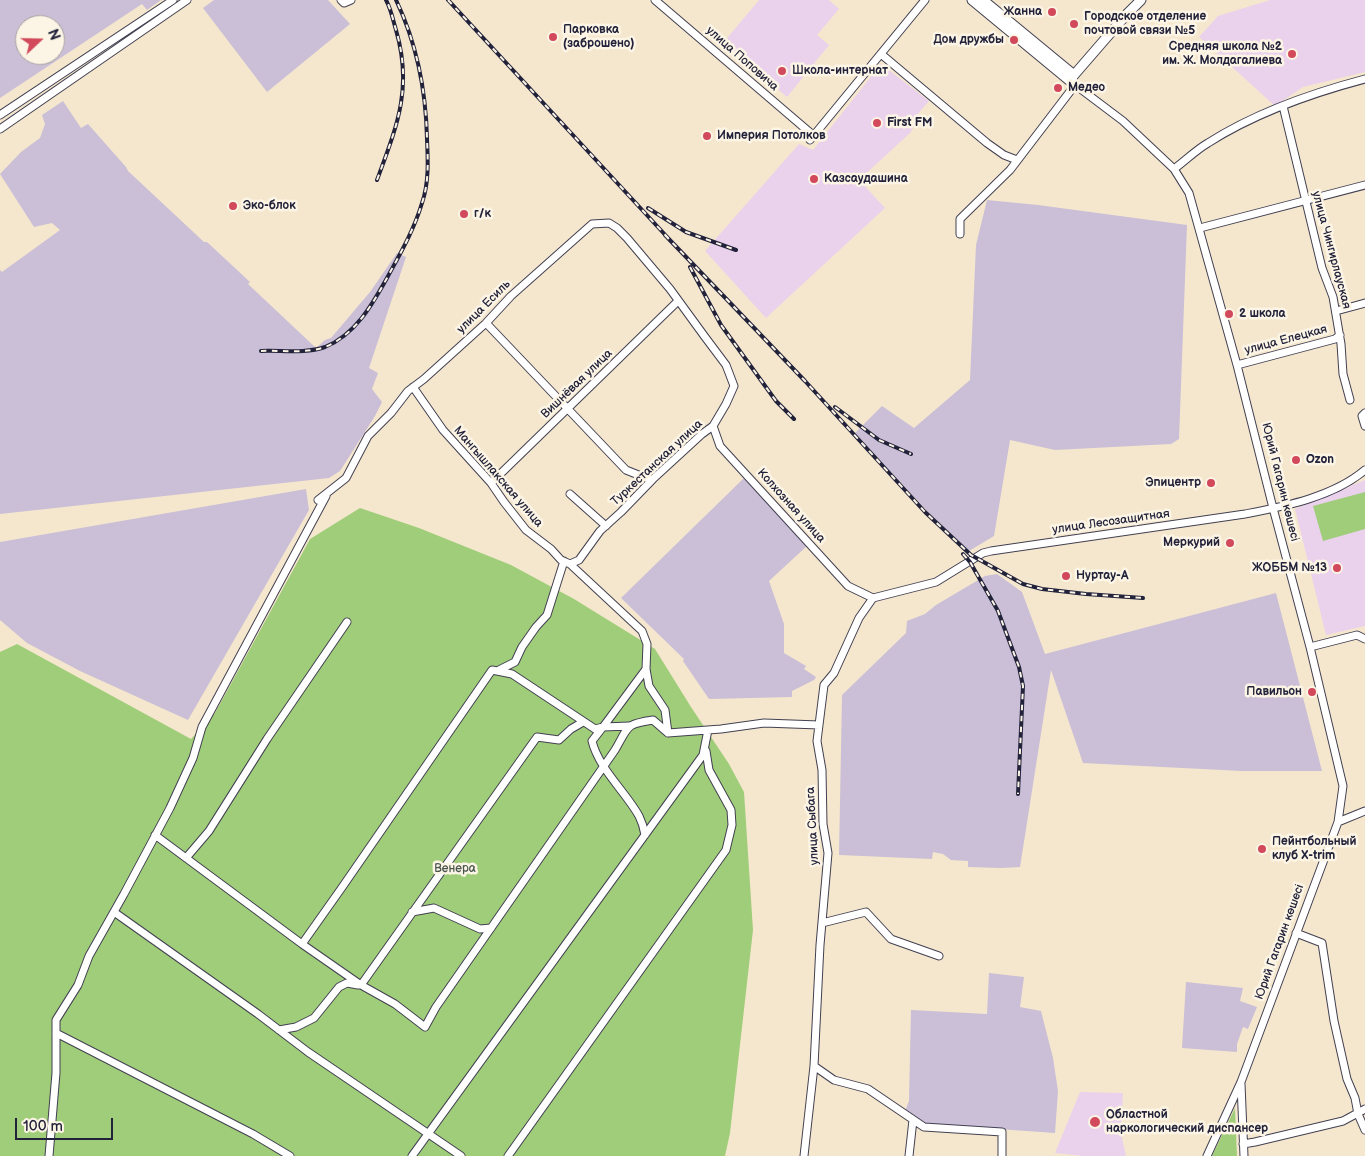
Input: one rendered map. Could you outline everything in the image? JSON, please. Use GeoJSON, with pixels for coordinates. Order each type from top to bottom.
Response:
{"type":"FeatureCollection","features":[{"type":"Feature","properties":{"kind":"main road","name":"Юрий Гагарин көшесі"},"geometry":{"type":"LineString","coordinates":[[972,0],[1073,80]]}},
{"type":"Feature","properties":{"kind":"main road","name":"Юрий Гагарин көшесі"},"geometry":{"type":"LineString","coordinates":[[983,0],[1073,80]]}},
{"type":"Feature","properties":{"kind":"main road"},"geometry":{"type":"LineString","coordinates":[[1073,80],[1126,15],[1141,0]]}},
{"type":"Feature","properties":{"kind":"street"},"geometry":{"type":"LineString","coordinates":[[0,115],[173,0]]}},
{"type":"Feature","properties":{"kind":"street"},"geometry":{"type":"LineString","coordinates":[[0,129],[186,0]]}},
{"type":"Feature","properties":{"kind":"street"},"geometry":{"type":"LineString","coordinates":[[341,0],[344,2],[351,0]]}},
{"type":"Feature","properties":{"kind":"street","name":"улица Поповича"},"geometry":{"type":"LineString","coordinates":[[655,0],[812,138],[881,54]]}},
{"type":"Feature","properties":{"kind":"street"},"geometry":{"type":"LineString","coordinates":[[926,0],[881,54],[988,143],[1004,155],[1017,160]]}},
{"type":"Feature","properties":{"kind":"street"},"geometry":{"type":"LineString","coordinates":[[1174,169],[1208,143],[1243,124],[1323,90],[1365,79]]}},
{"type":"Feature","properties":{"kind":"street"},"geometry":{"type":"LineString","coordinates":[[960,234],[960,219],[1017,160],[1073,80]]}},
{"type":"Feature","properties":{"kind":"street","name":"Юрий Гагарин көшесі"},"geometry":{"type":"LineString","coordinates":[[1073,80],[1123,121],[1174,169],[1189,193],[1238,365],[1343,786],[1338,822],[1241,1082],[1207,1156]]}},
{"type":"Feature","properties":{"kind":"street","name":"улица Чингирлауская"},"geometry":{"type":"LineString","coordinates":[[1283,106],[1322,268],[1333,297],[1340,335],[1343,374],[1350,400]]}},
{"type":"Feature","properties":{"kind":"street"},"geometry":{"type":"LineString","coordinates":[[1200,228],[1365,184]]}},
{"type":"Feature","properties":{"kind":"street","name":"улица Есиль"},"geometry":{"type":"LineString","coordinates":[[318,500],[346,478],[368,436],[413,387],[486,323],[511,296],[592,224],[609,222],[617,228],[678,301]]}},
{"type":"Feature","properties":{"kind":"street","name":"Вишнёвая улица"},"geometry":{"type":"LineString","coordinates":[[491,483],[678,301]]}},
{"type":"Feature","properties":{"kind":"street","name":"Туркестанская улица"},"geometry":{"type":"LineString","coordinates":[[567,563],[579,560],[600,531],[651,480],[713,426],[734,386],[726,366],[678,301]]}},
{"type":"Feature","properties":{"kind":"street","name":"улица Елецкая"},"geometry":{"type":"LineString","coordinates":[[1336,311],[1365,302]]}},
{"type":"Feature","properties":{"kind":"street"},"geometry":{"type":"LineString","coordinates":[[486,323],[626,470],[651,480]]}},
{"type":"Feature","properties":{"kind":"street","name":"улица Елецкая"},"geometry":{"type":"LineString","coordinates":[[1238,365],[1335,339],[1340,335]]}},
{"type":"Feature","properties":{"kind":"street","name":"Мангышлакская улица"},"geometry":{"type":"LineString","coordinates":[[413,387],[443,430],[491,483],[526,530],[567,563],[642,631],[647,644],[646,669],[649,686],[664,710],[668,733]]}},
{"type":"Feature","properties":{"kind":"street"},"geometry":{"type":"LineString","coordinates":[[1364,415],[1365,426]]}},
{"type":"Feature","properties":{"kind":"street","name":"Колхозная улица"},"geometry":{"type":"LineString","coordinates":[[713,426],[720,446],[848,586],[874,598]]}},
{"type":"Feature","properties":{"kind":"street","name":"улица Лесозащитная"},"geometry":{"type":"LineString","coordinates":[[874,598],[936,582],[983,553],[1246,514],[1299,502],[1334,489],[1365,470]]}},
{"type":"Feature","properties":{"kind":"street"},"geometry":{"type":"LineString","coordinates":[[49,1156],[56,1073],[56,1020],[78,985],[89,956],[170,808],[193,758],[202,727],[327,493]]}},
{"type":"Feature","properties":{"kind":"street"},"geometry":{"type":"LineString","coordinates":[[570,494],[606,526]]}},
{"type":"Feature","properties":{"kind":"street"},"geometry":{"type":"LineString","coordinates":[[499,670],[515,662],[522,647],[547,615],[567,563]]}},
{"type":"Feature","properties":{"kind":"street","name":"улица Сыбага"},"geometry":{"type":"LineString","coordinates":[[804,1156],[814,1066],[828,853],[823,824],[822,770],[817,741],[824,685],[834,673],[859,618],[874,598]]}},
{"type":"Feature","properties":{"kind":"street"},"geometry":{"type":"LineString","coordinates":[[186,858],[209,831],[267,739],[347,622]]}},
{"type":"Feature","properties":{"kind":"street"},"geometry":{"type":"LineString","coordinates":[[1310,648],[1357,636],[1365,639]]}},
{"type":"Feature","properties":{"kind":"street"},"geometry":{"type":"LineString","coordinates":[[646,669],[592,741],[595,751],[604,766],[640,818],[646,835]]}},
{"type":"Feature","properties":{"kind":"street"},"geometry":{"type":"LineString","coordinates":[[302,944],[492,670],[512,674],[595,729],[629,726],[653,720],[668,733],[764,723],[819,725]]}},
{"type":"Feature","properties":{"kind":"street"},"geometry":{"type":"LineString","coordinates":[[361,985],[537,738],[559,740],[571,729],[583,722]]}},
{"type":"Feature","properties":{"kind":"street"},"geometry":{"type":"LineString","coordinates":[[155,835],[302,944],[361,985],[394,1004],[425,1027],[436,1007],[604,766],[629,726]]}},
{"type":"Feature","properties":{"kind":"street"},"geometry":{"type":"LineString","coordinates":[[412,1156],[703,755],[708,730]]}},
{"type":"Feature","properties":{"kind":"street"},"geometry":{"type":"LineString","coordinates":[[508,1156],[726,850],[732,825],[732,810],[709,770],[705,745]]}},
{"type":"Feature","properties":{"kind":"street"},"geometry":{"type":"LineString","coordinates":[[1338,822],[1365,811]]}},
{"type":"Feature","properties":{"kind":"street"},"geometry":{"type":"LineString","coordinates":[[412,912],[434,908],[480,929],[491,928]]}},
{"type":"Feature","properties":{"kind":"street"},"geometry":{"type":"LineString","coordinates":[[114,912],[308,1052],[460,1156]]}},
{"type":"Feature","properties":{"kind":"street"},"geometry":{"type":"LineString","coordinates":[[822,923],[866,912],[891,939],[939,956]]}},
{"type":"Feature","properties":{"kind":"street"},"geometry":{"type":"LineString","coordinates":[[1296,934],[1322,943],[1334,1021],[1347,1079],[1365,1130]]}},
{"type":"Feature","properties":{"kind":"street"},"geometry":{"type":"LineString","coordinates":[[279,1030],[296,1027],[314,1018],[340,987],[347,983],[361,985]]}},
{"type":"Feature","properties":{"kind":"street"},"geometry":{"type":"LineString","coordinates":[[56,1033],[253,1134],[290,1156]]}},
{"type":"Feature","properties":{"kind":"street"},"geometry":{"type":"LineString","coordinates":[[814,1066],[834,1080],[868,1089],[924,1127],[1002,1132],[1002,1156]]}},
{"type":"Feature","properties":{"kind":"street","name":"Юрий Гагарин көшесі"},"geometry":{"type":"LineString","coordinates":[[1241,1082],[1244,1156]]}},
{"type":"Feature","properties":{"kind":"street"},"geometry":{"type":"LineString","coordinates":[[1243,1144],[1343,1120],[1365,1109]]}},
{"type":"Feature","properties":{"kind":"street"},"geometry":{"type":"LineString","coordinates":[[909,1156],[913,1120]]}},
{"type":"Feature","properties":{"kind":"shaded area"},"geometry":{"type":"Polygon","coordinates":[[[0,0],[161,0],[147,10],[142,4],[65,55],[65,15],[15,15],[15,65],[50,65],[0,98],[0,0]]]}},
{"type":"Feature","properties":{"kind":"shaded area"},"geometry":{"type":"Polygon","coordinates":[[[214,0],[328,0],[350,24],[267,92],[203,8],[214,0]]]}},
{"type":"Feature","properties":{"kind":"shaded area","name":"Школа-интернат"},"geometry":{"type":"Polygon","coordinates":[[[759,0],[829,0],[839,9],[817,35],[829,45],[787,97],[723,43],[759,0]]]}},
{"type":"Feature","properties":{"kind":"shaded area","name":"Средняя школа №2 им. Ж. Молдагалиева"},"geometry":{"type":"Polygon","coordinates":[[[1270,0],[1365,0],[1365,72],[1303,87],[1275,106],[1199,37],[1218,16],[1270,0]]]}},
{"type":"Feature","properties":{"kind":"shaded area"},"geometry":{"type":"Polygon","coordinates":[[[881,64],[929,101],[911,122],[914,126],[910,133],[859,180],[885,208],[766,318],[705,251],[799,144],[813,150],[881,64]]]}},
{"type":"Feature","properties":{"kind":"shaded area"},"geometry":{"type":"Polygon","coordinates":[[[63,101],[81,128],[88,124],[128,171],[250,282],[248,284],[316,348],[325,340],[331,338],[370,292],[397,253],[406,257],[369,368],[378,373],[372,389],[382,402],[340,471],[329,478],[0,514],[0,270],[2,272],[60,230],[52,223],[34,227],[0,174],[21,152],[40,138],[45,124],[42,115],[63,101]]]}},
{"type":"Feature","properties":{"kind":"shaded area"},"geometry":{"type":"Polygon","coordinates":[[[987,200],[1187,225],[1179,439],[1171,444],[1055,450],[1010,440],[994,536],[969,551],[928,512],[855,433],[882,406],[914,428],[970,380],[976,245],[987,200]]]}},
{"type":"Feature","properties":{"kind":"shaded area"},"geometry":{"type":"Polygon","coordinates":[[[744,478],[808,545],[769,581],[784,624],[784,653],[806,666],[804,669],[816,677],[814,680],[792,691],[792,697],[709,699],[683,661],[684,659],[621,598],[744,478]]]}},
{"type":"Feature","properties":{"kind":"shaded area","name":"ЖОББМ №13"},"geometry":{"type":"Polygon","coordinates":[[[1365,480],[1365,626],[1326,635],[1295,509],[1365,480]]]}},
{"type":"Feature","properties":{"kind":"shaded area"},"geometry":{"type":"Polygon","coordinates":[[[306,489],[309,510],[188,720],[80,671],[27,643],[0,620],[0,542],[306,489]]]}},
{"type":"Feature","properties":{"kind":"shaded area"},"geometry":{"type":"Polygon","coordinates":[[[997,574],[1022,592],[1045,654],[1276,593],[1322,771],[1242,771],[1083,763],[1051,670],[1020,867],[968,867],[968,861],[951,860],[943,854],[933,852],[932,859],[839,855],[842,695],[906,633],[907,621],[925,614],[936,605],[985,576],[997,574]]]}},
{"type":"Feature","properties":{"kind":"shaded area"},"geometry":{"type":"Polygon","coordinates":[[[989,973],[1024,977],[1020,1007],[1041,1011],[1053,1058],[1058,1091],[1055,1133],[925,1124],[905,1111],[909,1101],[911,1010],[987,1014],[989,973]]]}},
{"type":"Feature","properties":{"kind":"shaded area"},"geometry":{"type":"Polygon","coordinates":[[[1186,982],[1243,988],[1240,1001],[1257,1007],[1248,1029],[1243,1027],[1237,1044],[1237,1052],[1182,1048],[1186,982]]]}},
{"type":"Feature","properties":{"kind":"shaded area","name":"Областной наркологический диспансер"},"geometry":{"type":"Polygon","coordinates":[[[1080,1092],[1123,1093],[1121,1133],[1126,1156],[1084,1156],[1055,1153],[1080,1092]]]}},
{"type":"Feature","properties":{"kind":"green space"},"geometry":{"type":"Polygon","coordinates":[[[1365,492],[1365,529],[1323,541],[1313,506],[1365,492]]]}},
{"type":"Feature","properties":{"kind":"green space","name":"Венера"},"geometry":{"type":"Polygon","coordinates":[[[360,508],[419,528],[511,565],[574,599],[655,649],[729,764],[744,792],[753,930],[730,1133],[725,1156],[0,1156],[0,652],[17,644],[191,739],[215,713],[310,539],[360,508]]]}},
{"type":"Feature","properties":{"kind":"green space"},"geometry":{"type":"Polygon","coordinates":[[[1235,1108],[1237,1156],[1212,1156],[1235,1108]]]}},
{"type":"Feature","properties":{"kind":"railway"},"geometry":{"type":"LineString","coordinates":[[377,180],[391,142],[403,89],[401,51],[392,15],[386,0]]}},
{"type":"Feature","properties":{"kind":"railway"},"geometry":{"type":"LineString","coordinates":[[261,351],[317,349],[336,342],[345,335],[362,318],[375,298],[406,242],[419,213],[426,188],[427,172],[425,103],[415,51],[396,0]]}},
{"type":"Feature","properties":{"kind":"railway"},"geometry":{"type":"LineString","coordinates":[[448,0],[669,239]]}},
{"type":"Feature","properties":{"kind":"railway"},"geometry":{"type":"LineString","coordinates":[[648,208],[686,232],[736,250]]}},
{"type":"Feature","properties":{"kind":"railway"},"geometry":{"type":"LineString","coordinates":[[665,235],[805,381],[925,512],[971,555],[1023,584],[1042,589],[1143,598]]}},
{"type":"Feature","properties":{"kind":"railway"},"geometry":{"type":"LineString","coordinates":[[690,267],[721,325],[776,401],[794,419]]}},
{"type":"Feature","properties":{"kind":"railway"},"geometry":{"type":"LineString","coordinates":[[835,407],[879,440],[911,454]]}},
{"type":"Feature","properties":{"kind":"railway"},"geometry":{"type":"LineString","coordinates":[[963,554],[970,562],[998,611],[1019,667],[1023,686],[1018,794]]}},
{"type":"Feature","properties":{"kind":"place","name":"Жанна"},"geometry":{"type":"Point","coordinates":[1052,12]}},
{"type":"Feature","properties":{"kind":"place","name":"Городское отделение почтовой связи №5"},"geometry":{"type":"Point","coordinates":[1074,24]}},
{"type":"Feature","properties":{"kind":"place","name":"Парковка (заброшено)"},"geometry":{"type":"Point","coordinates":[553,37]}},
{"type":"Feature","properties":{"kind":"place","name":"Дом дружбы"},"geometry":{"type":"Point","coordinates":[1014,40]}},
{"type":"Feature","properties":{"kind":"place","name":"Средняя школа №2 им. Ж. Молдагалиева"},"geometry":{"type":"Point","coordinates":[1292,54]}},
{"type":"Feature","properties":{"kind":"place","name":"Школа-интернат"},"geometry":{"type":"Point","coordinates":[782,71]}},
{"type":"Feature","properties":{"kind":"place","name":"Медео"},"geometry":{"type":"Point","coordinates":[1058,88]}},
{"type":"Feature","properties":{"kind":"place","name":"First FM"},"geometry":{"type":"Point","coordinates":[877,123]}},
{"type":"Feature","properties":{"kind":"place","name":"Империя Потолков"},"geometry":{"type":"Point","coordinates":[707,136]}},
{"type":"Feature","properties":{"kind":"place","name":"Казсаудашина"},"geometry":{"type":"Point","coordinates":[814,179]}},
{"type":"Feature","properties":{"kind":"place","name":"Эко-блок"},"geometry":{"type":"Point","coordinates":[233,206]}},
{"type":"Feature","properties":{"kind":"place","name":"г/к"},"geometry":{"type":"Point","coordinates":[464,214]}},
{"type":"Feature","properties":{"kind":"place","name":"2 школа"},"geometry":{"type":"Point","coordinates":[1229,314]}},
{"type":"Feature","properties":{"kind":"place","name":"Ozon"},"geometry":{"type":"Point","coordinates":[1296,460]}},
{"type":"Feature","properties":{"kind":"place","name":"Эпицентр"},"geometry":{"type":"Point","coordinates":[1211,483]}},
{"type":"Feature","properties":{"kind":"place","name":"Меркурий"},"geometry":{"type":"Point","coordinates":[1230,543]}},
{"type":"Feature","properties":{"kind":"place","name":"ЖОББМ №13"},"geometry":{"type":"Point","coordinates":[1337,568]}},
{"type":"Feature","properties":{"kind":"place","name":"Нуртау-А"},"geometry":{"type":"Point","coordinates":[1066,576]}},
{"type":"Feature","properties":{"kind":"place","name":"Павильон"},"geometry":{"type":"Point","coordinates":[1312,692]}},
{"type":"Feature","properties":{"kind":"place","name":"Пейнтбольный клуб X-trim"},"geometry":{"type":"Point","coordinates":[1262,849]}},
{"type":"Feature","properties":{"kind":"place","name":"Областной наркологический диспансер"},"geometry":{"type":"Point","coordinates":[1095,1122]}}]}
